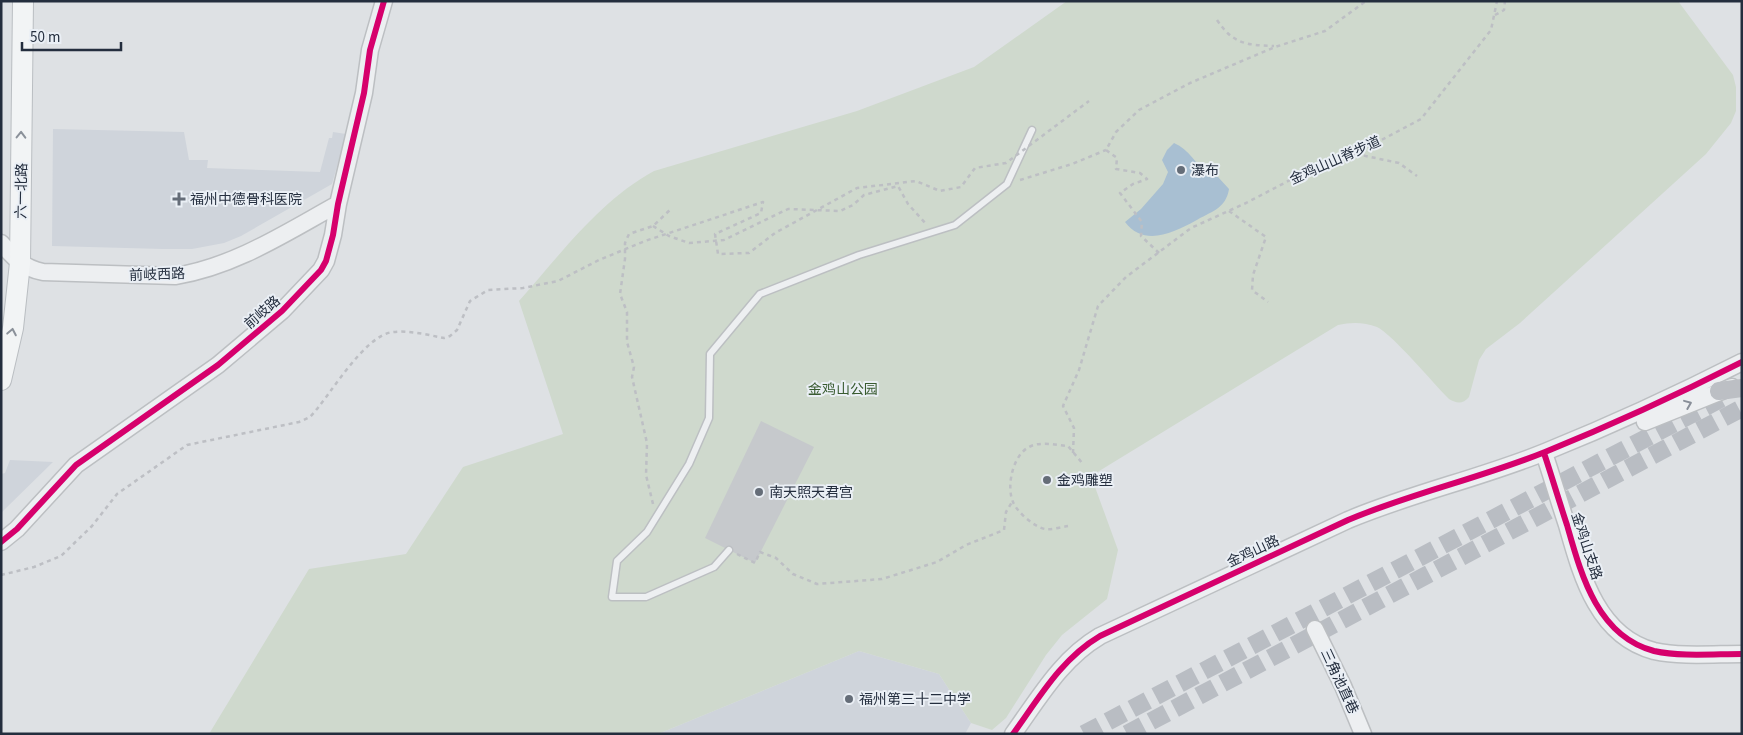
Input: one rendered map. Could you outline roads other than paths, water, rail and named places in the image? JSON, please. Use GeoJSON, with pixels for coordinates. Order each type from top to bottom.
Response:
{"type":"FeatureCollection","features":[{"type":"Feature","properties":{"kind":"main road","name":"六一北路"},"geometry":{"type":"LineString","coordinates":[[1,380],[13,328],[20,263],[23,1]]}},
{"type":"Feature","properties":{"kind":"main road"},"geometry":{"type":"LineString","coordinates":[[1720,391],[1742,388]]}},
{"type":"Feature","properties":{"kind":"street","name":"前岐路"},"geometry":{"type":"LineString","coordinates":[[1,542],[16,529],[76,465],[206,375],[294,300],[326,262],[364,93],[370,50],[384,1]]}},
{"type":"Feature","properties":{"kind":"street","name":"前岐西路"},"geometry":{"type":"LineString","coordinates":[[1,243],[20,263],[34,270],[57,273],[152,276],[194,273],[226,262],[338,204]]}},
{"type":"Feature","properties":{"kind":"street"},"geometry":{"type":"LineString","coordinates":[[1544,453],[1648,409],[1742,362]]}},
{"type":"Feature","properties":{"kind":"street"},"geometry":{"type":"LineString","coordinates":[[1544,453],[1582,448],[1742,383]]}},
{"type":"Feature","properties":{"kind":"street","name":"金鸡山支路"},"geometry":{"type":"LineString","coordinates":[[1544,453],[1585,585],[1600,610],[1616,628],[1639,645],[1655,651],[1742,654]]}},
{"type":"Feature","properties":{"kind":"street","name":"金鸡山路"},"geometry":{"type":"LineString","coordinates":[[1012,734],[1062,667],[1081,649],[1100,636],[1365,513],[1544,453]]}},
{"type":"Feature","properties":{"kind":"street","name":"三角池直巷"},"geometry":{"type":"LineString","coordinates":[[1315,629],[1343,686],[1363,734]]}},
{"type":"Feature","properties":{"kind":"lane"},"geometry":{"type":"LineString","coordinates":[[729,550],[714,567],[646,597],[612,596],[617,561],[647,532],[689,464],[709,418],[710,354],[760,294],[859,255],[955,225],[1007,184],[1032,130]]}},
{"type":"Feature","properties":{"kind":"water"},"geometry":{"type":"Polygon","coordinates":[[[1174,143],[1188,153],[1208,177],[1218,177],[1229,189],[1227,196],[1221,206],[1177,230],[1150,236],[1141,234],[1133,230],[1125,222],[1141,209],[1163,184],[1168,172],[1162,160],[1167,150],[1174,143]]]}},
{"type":"Feature","properties":{"kind":"tunnel"},"geometry":{"type":"LineString","coordinates":[[1084,734],[1728,395]]}},
{"type":"Feature","properties":{"kind":"tunnel"},"geometry":{"type":"LineString","coordinates":[[1127,734],[1742,408]]}},
{"type":"Feature","properties":{"kind":"place","name":"瀑布"},"geometry":{"type":"Point","coordinates":[1181,170]}},
{"type":"Feature","properties":{"kind":"place","name":"福州中德骨科医院"},"geometry":{"type":"Point","coordinates":[179,199]}},
{"type":"Feature","properties":{"kind":"place","name":"金鸡雕塑"},"geometry":{"type":"Point","coordinates":[1047,480]}},
{"type":"Feature","properties":{"kind":"place","name":"南天照天君宫"},"geometry":{"type":"Point","coordinates":[759,492]}},
{"type":"Feature","properties":{"kind":"place","name":"福州第三十二中学"},"geometry":{"type":"Point","coordinates":[849,699]}},
{"type":"Feature","properties":{"kind":"park label","name":"金鸡山公园"},"geometry":{"type":"Point","coordinates":[843,389]}}]}
